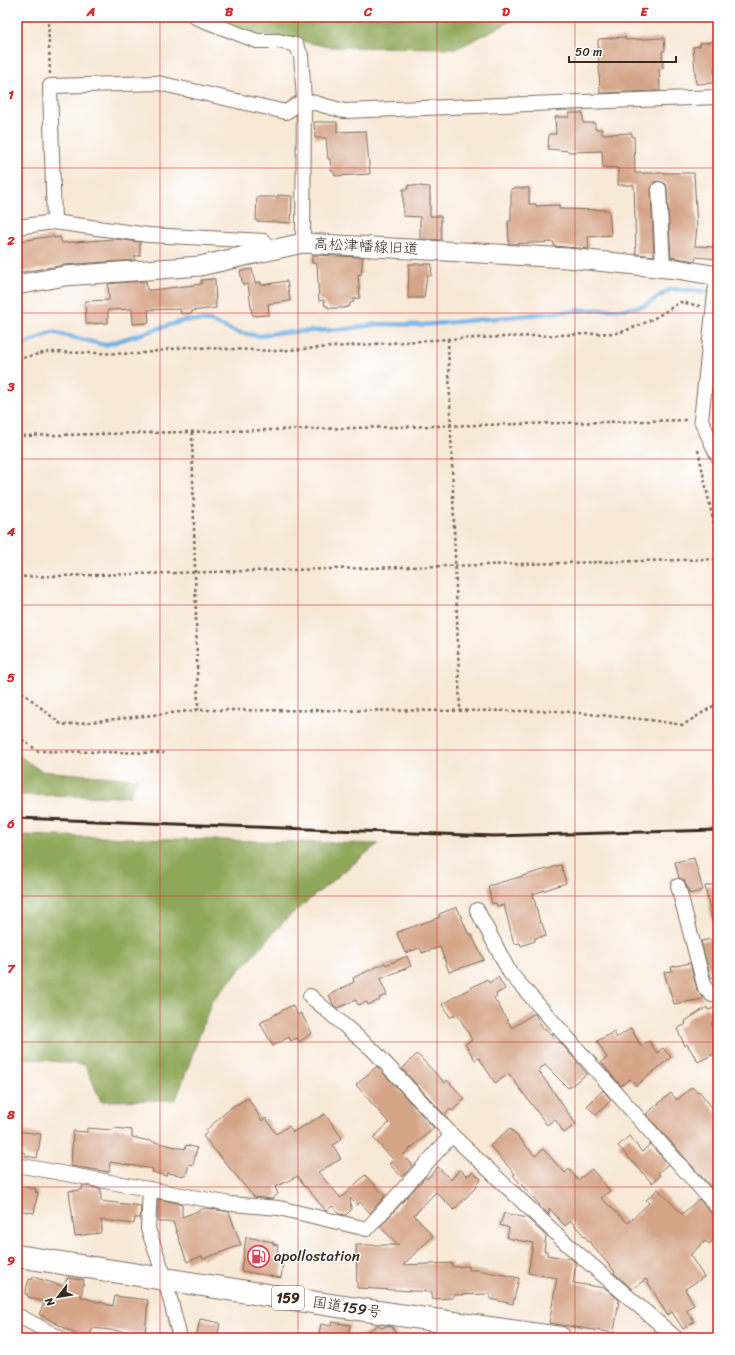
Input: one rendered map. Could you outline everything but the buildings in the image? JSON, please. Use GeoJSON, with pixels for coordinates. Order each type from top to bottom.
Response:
{"type":"FeatureCollection","features":[{"type":"Feature","properties":{"kind":"highway","name":"国道159号"},"geometry":{"type":"LineString","coordinates":[[17,1256],[553,1338]]}},
{"type":"Feature","properties":{"kind":"street"},"geometry":{"type":"LineString","coordinates":[[195,17],[257,41],[278,41],[296,45],[301,55],[304,100],[303,243]]}},
{"type":"Feature","properties":{"kind":"street"},"geometry":{"type":"LineString","coordinates":[[54,222],[50,86],[158,83],[286,112],[304,100],[344,111],[718,97]]}},
{"type":"Feature","properties":{"kind":"street"},"geometry":{"type":"LineString","coordinates":[[659,189],[663,268]]}},
{"type":"Feature","properties":{"kind":"street"},"geometry":{"type":"LineString","coordinates":[[17,227],[54,222],[148,235],[264,241],[272,250]]}},
{"type":"Feature","properties":{"kind":"street","name":"高松津幡線旧道"},"geometry":{"type":"LineString","coordinates":[[17,285],[65,276],[200,266],[303,243],[567,258],[663,268],[717,278]]}},
{"type":"Feature","properties":{"kind":"street"},"geometry":{"type":"LineString","coordinates":[[717,278],[701,420],[718,457]]}},
{"type":"Feature","properties":{"kind":"street"},"geometry":{"type":"LineString","coordinates":[[678,886],[705,988],[712,995],[718,994]]}},
{"type":"Feature","properties":{"kind":"street"},"geometry":{"type":"LineString","coordinates":[[477,910],[510,972],[718,1208]]}},
{"type":"Feature","properties":{"kind":"street"},"geometry":{"type":"LineString","coordinates":[[310,996],[373,1050],[452,1135],[567,1244],[676,1338]]}},
{"type":"Feature","properties":{"kind":"street"},"geometry":{"type":"LineString","coordinates":[[17,1165],[231,1204],[279,1208],[367,1229],[452,1135]]}},
{"type":"Feature","properties":{"kind":"street"},"geometry":{"type":"LineString","coordinates":[[150,1189],[148,1229],[165,1278],[180,1338]]}},
{"type":"Feature","properties":{"kind":"street"},"geometry":{"type":"LineString","coordinates":[[17,1315],[60,1338]]}},
{"type":"Feature","properties":{"kind":"path"},"geometry":{"type":"LineString","coordinates":[[48,17],[50,86]]}},
{"type":"Feature","properties":{"kind":"path"},"geometry":{"type":"LineString","coordinates":[[17,359],[48,352],[137,354],[184,347],[275,351],[448,339],[616,333],[635,328],[648,322],[680,302],[714,306]]}},
{"type":"Feature","properties":{"kind":"path"},"geometry":{"type":"LineString","coordinates":[[448,339],[460,711]]}},
{"type":"Feature","properties":{"kind":"path"},"geometry":{"type":"LineString","coordinates":[[17,436],[701,420]]}},
{"type":"Feature","properties":{"kind":"path"},"geometry":{"type":"LineString","coordinates":[[192,432],[198,710]]}},
{"type":"Feature","properties":{"kind":"path"},"geometry":{"type":"LineString","coordinates":[[697,443],[718,543]]}},
{"type":"Feature","properties":{"kind":"path"},"geometry":{"type":"LineString","coordinates":[[17,577],[718,559]]}},
{"type":"Feature","properties":{"kind":"path"},"geometry":{"type":"LineString","coordinates":[[17,688],[62,725],[198,710],[559,712],[650,720],[683,725],[718,704]]}},
{"type":"Feature","properties":{"kind":"path"},"geometry":{"type":"LineString","coordinates":[[17,736],[38,751],[164,753]]}},
{"type":"Feature","properties":{"kind":"green space"},"geometry":{"type":"Polygon","coordinates":[[[202,17],[519,17],[458,48],[329,47],[282,37],[246,34],[202,17]]]}},
{"type":"Feature","properties":{"kind":"green space"},"geometry":{"type":"Polygon","coordinates":[[[17,754],[41,771],[138,779],[129,797],[17,795],[17,754]]]}},
{"type":"Feature","properties":{"kind":"green space"},"geometry":{"type":"Polygon","coordinates":[[[17,835],[378,844],[288,917],[212,1001],[176,1100],[101,1101],[85,1065],[17,1057],[17,835]]]}},
{"type":"Feature","properties":{"kind":"waterway"},"geometry":{"type":"LineString","coordinates":[[17,348],[52,332],[105,345],[186,320],[210,321],[236,332],[260,336],[276,333],[347,329],[378,324],[423,325],[583,310],[624,309],[644,306],[671,289],[713,292]]}},
{"type":"Feature","properties":{"kind":"railway"},"geometry":{"type":"LineString","coordinates":[[17,818],[493,836],[718,830]]}},
{"type":"Feature","properties":{"kind":"place","name":"apollostation"},"geometry":{"type":"Point","coordinates":[258,1256]}}]}
